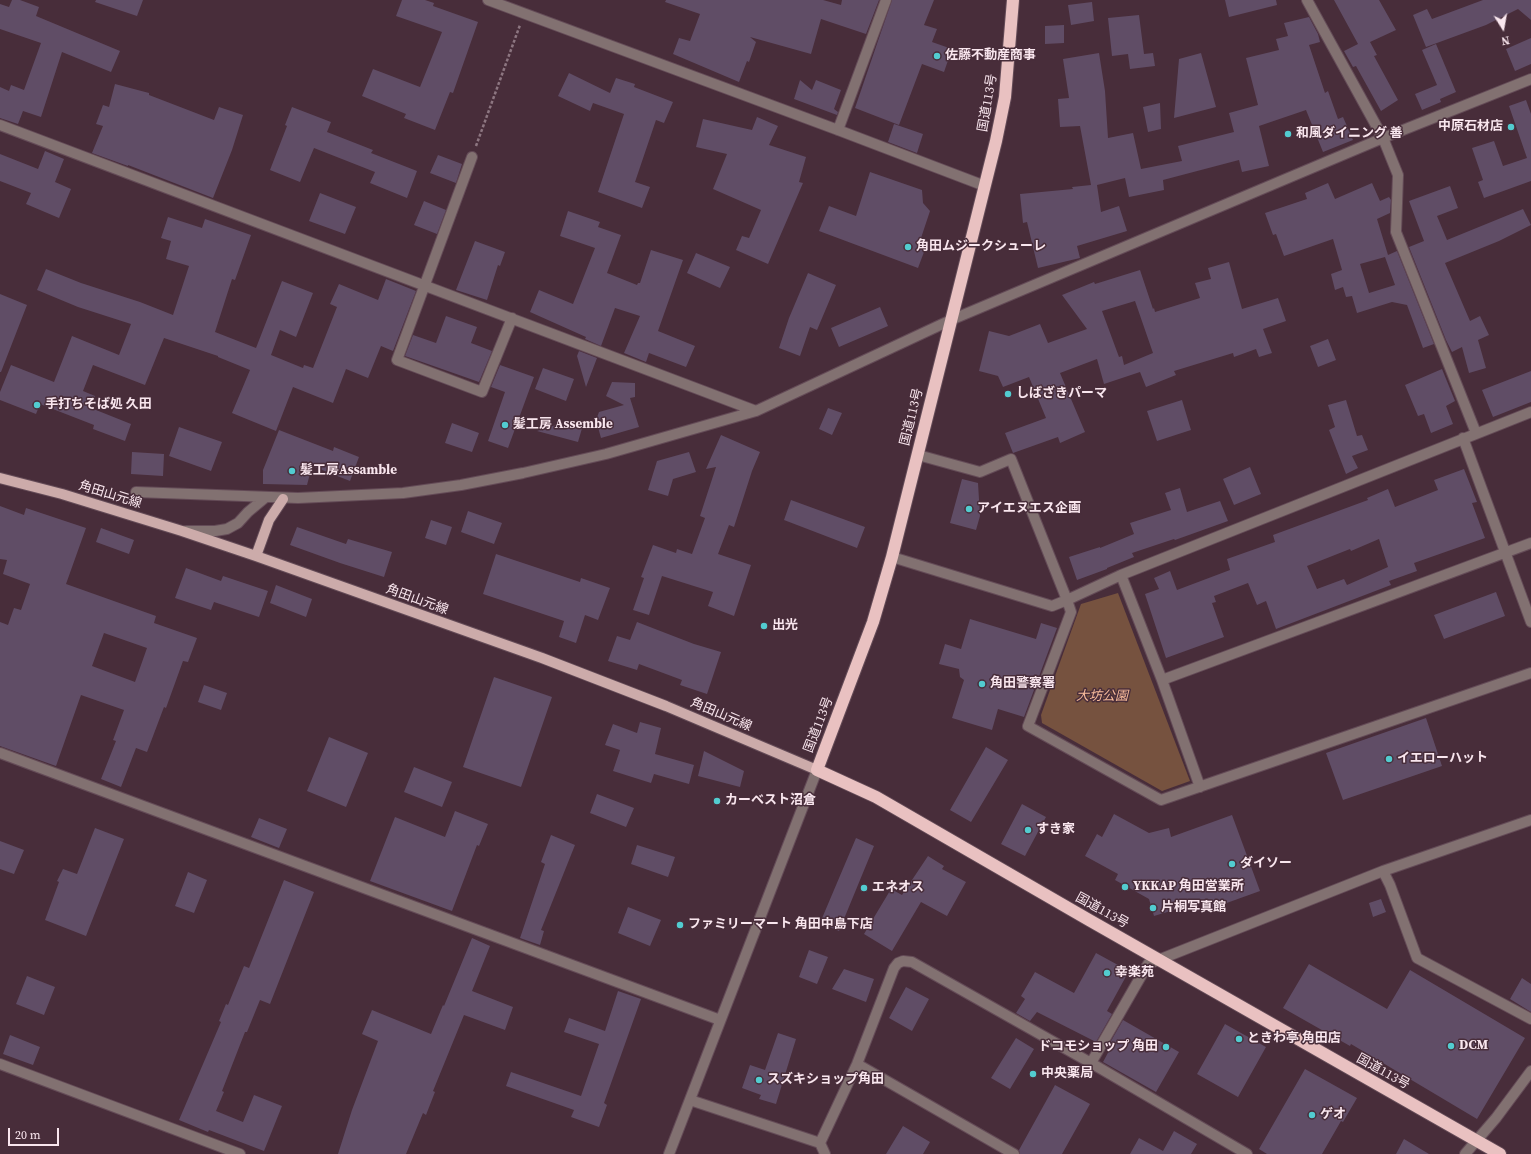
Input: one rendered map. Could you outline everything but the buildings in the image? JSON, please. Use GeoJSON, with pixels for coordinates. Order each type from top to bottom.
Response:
{"type":"FeatureCollection","features":[{"type":"Feature","properties":{"kind":"highway","name":"国道113号"},"geometry":{"type":"LineString","coordinates":[[1013,0],[1005,97],[985,186],[918,455],[892,557],[873,622],[817,770],[876,798],[1500,1154]]}},
{"type":"Feature","properties":{"kind":"main road","name":"角田山元線"},"geometry":{"type":"LineString","coordinates":[[0,478],[62,494],[182,531],[542,658],[659,703],[817,770]]}},
{"type":"Feature","properties":{"kind":"main road"},"geometry":{"type":"LineString","coordinates":[[256,556],[269,520],[283,499]]}},
{"type":"Feature","properties":{"kind":"street"},"geometry":{"type":"LineString","coordinates":[[488,0],[985,186]]}},
{"type":"Feature","properties":{"kind":"street"},"geometry":{"type":"LineString","coordinates":[[838,130],[886,0]]}},
{"type":"Feature","properties":{"kind":"street"},"geometry":{"type":"LineString","coordinates":[[1307,0],[1383,138],[1398,175],[1396,232],[1476,433]]}},
{"type":"Feature","properties":{"kind":"street"},"geometry":{"type":"LineString","coordinates":[[136,492],[283,499],[396,494],[461,485],[523,473],[606,454],[756,411],[951,320],[1383,138],[1531,79]]}},
{"type":"Feature","properties":{"kind":"street"},"geometry":{"type":"LineString","coordinates":[[0,125],[756,411]]}},
{"type":"Feature","properties":{"kind":"street"},"geometry":{"type":"LineString","coordinates":[[472,158],[397,360],[482,392],[512,318]]}},
{"type":"Feature","properties":{"kind":"street"},"geometry":{"type":"LineString","coordinates":[[892,557],[1052,606],[1121,575],[1531,412]]}},
{"type":"Feature","properties":{"kind":"street"},"geometry":{"type":"LineString","coordinates":[[1463,438],[1531,622]]}},
{"type":"Feature","properties":{"kind":"street"},"geometry":{"type":"LineString","coordinates":[[918,455],[980,472],[1011,459],[1071,612],[1028,726],[1161,800],[1531,673]]}},
{"type":"Feature","properties":{"kind":"street"},"geometry":{"type":"LineString","coordinates":[[182,531],[215,531],[228,529],[238,523],[248,512],[266,497]]}},
{"type":"Feature","properties":{"kind":"street"},"geometry":{"type":"LineString","coordinates":[[1162,680],[1531,543]]}},
{"type":"Feature","properties":{"kind":"street"},"geometry":{"type":"LineString","coordinates":[[1121,575],[1162,680],[1200,787]]}},
{"type":"Feature","properties":{"kind":"street"},"geometry":{"type":"LineString","coordinates":[[0,753],[720,1020]]}},
{"type":"Feature","properties":{"kind":"street"},"geometry":{"type":"LineString","coordinates":[[668,1154],[817,770]]}},
{"type":"Feature","properties":{"kind":"street"},"geometry":{"type":"LineString","coordinates":[[1091,1063],[1148,964],[1383,871],[1531,820]]}},
{"type":"Feature","properties":{"kind":"street"},"geometry":{"type":"LineString","coordinates":[[1383,871],[1390,885],[1417,958],[1531,1019]]}},
{"type":"Feature","properties":{"kind":"street"},"geometry":{"type":"LineString","coordinates":[[820,1143],[857,1064],[894,968],[898,963],[903,961],[912,962],[1248,1154]]}},
{"type":"Feature","properties":{"kind":"street"},"geometry":{"type":"LineString","coordinates":[[0,1064],[240,1154]]}},
{"type":"Feature","properties":{"kind":"street"},"geometry":{"type":"LineString","coordinates":[[857,1064],[1014,1154]]}},
{"type":"Feature","properties":{"kind":"street"},"geometry":{"type":"LineString","coordinates":[[1466,1154],[1478,1141],[1531,1071]]}},
{"type":"Feature","properties":{"kind":"street"},"geometry":{"type":"LineString","coordinates":[[690,1100],[820,1143],[825,1154]]}},
{"type":"Feature","properties":{"kind":"path"},"geometry":{"type":"LineString","coordinates":[[472,158],[524,14]]}},
{"type":"Feature","properties":{"kind":"green space","name":"大坊公園"},"geometry":{"type":"Polygon","coordinates":[[[1118,593],[1190,781],[1162,791],[1042,723],[1041,715],[1081,604],[1118,593]]]}},
{"type":"Feature","properties":{"kind":"place","name":"佐藤不動産商事"},"geometry":{"type":"Point","coordinates":[937,56]}},
{"type":"Feature","properties":{"kind":"place","name":"中原石材店"},"geometry":{"type":"Point","coordinates":[1511,127]}},
{"type":"Feature","properties":{"kind":"place","name":"和風ダイニング 善"},"geometry":{"type":"Point","coordinates":[1288,134]}},
{"type":"Feature","properties":{"kind":"place","name":"角田ムジークシューレ"},"geometry":{"type":"Point","coordinates":[908,247]}},
{"type":"Feature","properties":{"kind":"place","name":"しばざきパーマ"},"geometry":{"type":"Point","coordinates":[1008,394]}},
{"type":"Feature","properties":{"kind":"place","name":"手打ちそば処 久田"},"geometry":{"type":"Point","coordinates":[37,405]}},
{"type":"Feature","properties":{"kind":"place","name":"髪工房 Assemble"},"geometry":{"type":"Point","coordinates":[505,425]}},
{"type":"Feature","properties":{"kind":"place","name":"髪工房Assamble"},"geometry":{"type":"Point","coordinates":[292,471]}},
{"type":"Feature","properties":{"kind":"place","name":"アイエヌエス企画"},"geometry":{"type":"Point","coordinates":[969,509]}},
{"type":"Feature","properties":{"kind":"place","name":"出光"},"geometry":{"type":"Point","coordinates":[764,626]}},
{"type":"Feature","properties":{"kind":"place","name":"角田警察署"},"geometry":{"type":"Point","coordinates":[982,684]}},
{"type":"Feature","properties":{"kind":"place","name":"イエローハット"},"geometry":{"type":"Point","coordinates":[1389,759]}},
{"type":"Feature","properties":{"kind":"place","name":"カーベスト沼倉"},"geometry":{"type":"Point","coordinates":[717,801]}},
{"type":"Feature","properties":{"kind":"place","name":"すき家"},"geometry":{"type":"Point","coordinates":[1028,830]}},
{"type":"Feature","properties":{"kind":"place","name":"ダイソー"},"geometry":{"type":"Point","coordinates":[1232,864]}},
{"type":"Feature","properties":{"kind":"place","name":"YKKAP 角田営業所"},"geometry":{"type":"Point","coordinates":[1125,887]}},
{"type":"Feature","properties":{"kind":"place","name":"エネオス"},"geometry":{"type":"Point","coordinates":[864,888]}},
{"type":"Feature","properties":{"kind":"place","name":"片桐写真館"},"geometry":{"type":"Point","coordinates":[1153,908]}},
{"type":"Feature","properties":{"kind":"place","name":"ファミリーマート 角田中島下店"},"geometry":{"type":"Point","coordinates":[680,925]}},
{"type":"Feature","properties":{"kind":"place","name":"幸楽苑"},"geometry":{"type":"Point","coordinates":[1107,973]}},
{"type":"Feature","properties":{"kind":"place","name":"ときわ亭 角田店"},"geometry":{"type":"Point","coordinates":[1239,1039]}},
{"type":"Feature","properties":{"kind":"place","name":"DCM"},"geometry":{"type":"Point","coordinates":[1451,1046]}},
{"type":"Feature","properties":{"kind":"place","name":"ドコモショップ 角田"},"geometry":{"type":"Point","coordinates":[1166,1047]}},
{"type":"Feature","properties":{"kind":"place","name":"中央薬局"},"geometry":{"type":"Point","coordinates":[1033,1074]}},
{"type":"Feature","properties":{"kind":"place","name":"スズキショップ角田"},"geometry":{"type":"Point","coordinates":[759,1080]}},
{"type":"Feature","properties":{"kind":"place","name":"ゲオ"},"geometry":{"type":"Point","coordinates":[1312,1115]}}]}
